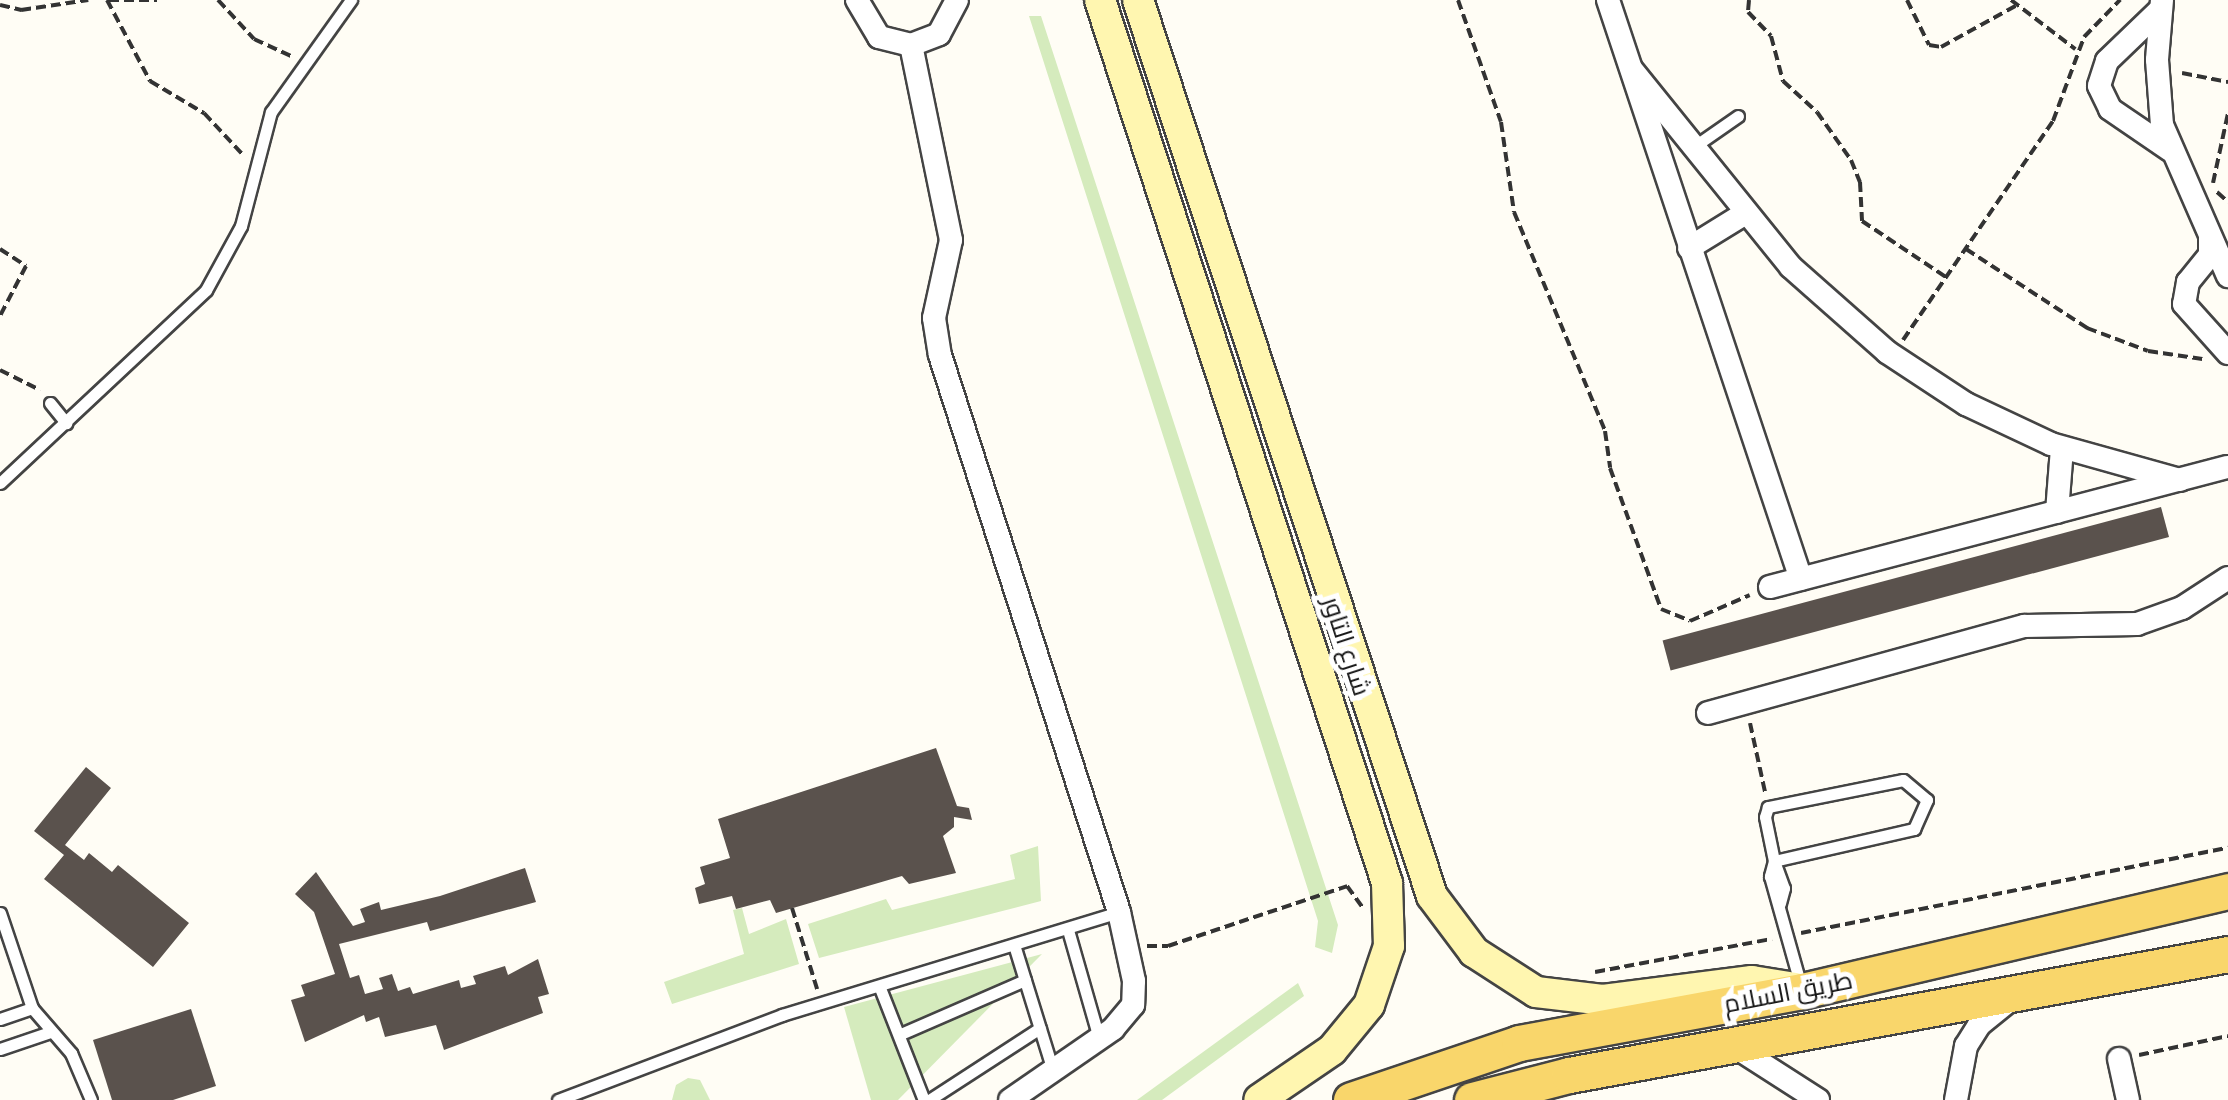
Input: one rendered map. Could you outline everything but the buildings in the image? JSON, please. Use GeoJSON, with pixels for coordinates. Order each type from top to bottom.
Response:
{"type":"FeatureCollection","features":[{"type":"Feature","properties":{"kind":"main road","name":"شارع التاور"},"geometry":{"type":"LineString","coordinates":[[1100,0],[1390,904],[1384,967],[1358,1022],[1332,1050],[1259,1100]]}},
{"type":"Feature","properties":{"kind":"main road","name":"شارع التاور"},"geometry":{"type":"LineString","coordinates":[[1138,0],[1402,816],[1422,875],[1446,916],[1474,952],[1516,984],[1580,1000],[1752,981],[1802,992]]}},
{"type":"Feature","properties":{"kind":"main road"},"geometry":{"type":"LineString","coordinates":[[1368,826],[1402,816]]}},
{"type":"Feature","properties":{"kind":"main road","name":"طريق السلام"},"geometry":{"type":"LineString","coordinates":[[1351,1100],[1519,1044],[1802,992],[2228,890]]}},
{"type":"Feature","properties":{"kind":"main road","name":"طريق السلام"},"geometry":{"type":"LineString","coordinates":[[1472,1100],[1734,1046],[2228,954]]}},
{"type":"Feature","properties":{"kind":"street"},"geometry":{"type":"LineString","coordinates":[[857,0],[879,37],[911,46],[939,34],[958,0]]}},
{"type":"Feature","properties":{"kind":"street"},"geometry":{"type":"LineString","coordinates":[[1608,0],[1801,579]]}},
{"type":"Feature","properties":{"kind":"street"},"geometry":{"type":"LineString","coordinates":[[2162,5],[2158,69],[2172,152],[2228,276]]}},
{"type":"Feature","properties":{"kind":"street"},"geometry":{"type":"LineString","coordinates":[[2162,5],[2107,62],[2098,86],[2110,109],[2172,152]]}},
{"type":"Feature","properties":{"kind":"street"},"geometry":{"type":"LineString","coordinates":[[911,46],[951,240],[934,318],[940,355],[1128,947],[1133,1005],[1099,1038],[1010,1100]]}},
{"type":"Feature","properties":{"kind":"street"},"geometry":{"type":"LineString","coordinates":[[1632,70],[1744,214],[1821,298],[1892,356],[1966,404],[2062,448],[2180,480]]}},
{"type":"Feature","properties":{"kind":"street"},"geometry":{"type":"LineString","coordinates":[[1689,248],[1744,214]]}},
{"type":"Feature","properties":{"kind":"street"},"geometry":{"type":"LineString","coordinates":[[2210,237],[2210,256],[2188,282],[2184,304],[2219,356]]}},
{"type":"Feature","properties":{"kind":"street"},"geometry":{"type":"LineString","coordinates":[[2056,512],[2062,448]]}},
{"type":"Feature","properties":{"kind":"street"},"geometry":{"type":"LineString","coordinates":[[1770,586],[2228,468]]}},
{"type":"Feature","properties":{"kind":"street"},"geometry":{"type":"LineString","coordinates":[[1708,712],[2024,626],[2137,624],[2182,608],[2228,578]]}},
{"type":"Feature","properties":{"kind":"street"},"geometry":{"type":"LineString","coordinates":[[1956,1100],[1966,1046],[1979,1025],[2017,996]]}},
{"type":"Feature","properties":{"kind":"street"},"geometry":{"type":"LineString","coordinates":[[1734,1046],[1818,1100]]}},
{"type":"Feature","properties":{"kind":"street"},"geometry":{"type":"LineString","coordinates":[[2119,1059],[2128,1100]]}},
{"type":"Feature","properties":{"kind":"lane"},"geometry":{"type":"LineString","coordinates":[[0,483],[206,290],[236,237],[270,112],[351,0]]}},
{"type":"Feature","properties":{"kind":"lane"},"geometry":{"type":"LineString","coordinates":[[1692,148],[1738,116]]}},
{"type":"Feature","properties":{"kind":"lane"},"geometry":{"type":"LineString","coordinates":[[50,403],[66,423]]}},
{"type":"Feature","properties":{"kind":"lane"},"geometry":{"type":"LineString","coordinates":[[1774,861],[1914,829],[1927,800],[1914,783],[1903,780],[1768,806],[1774,861],[1770,876],[1802,992]]}},
{"type":"Feature","properties":{"kind":"lane"},"geometry":{"type":"LineString","coordinates":[[558,1100],[821,1003],[1015,948],[1119,912]]}},
{"type":"Feature","properties":{"kind":"lane"},"geometry":{"type":"LineString","coordinates":[[0,913],[32,1008],[71,1053],[91,1100]]}},
{"type":"Feature","properties":{"kind":"lane"},"geometry":{"type":"LineString","coordinates":[[1068,930],[1099,1038]]}},
{"type":"Feature","properties":{"kind":"lane"},"geometry":{"type":"LineString","coordinates":[[1015,948],[1053,1070]]}},
{"type":"Feature","properties":{"kind":"lane"},"geometry":{"type":"LineString","coordinates":[[903,1034],[1026,980]]}},
{"type":"Feature","properties":{"kind":"lane"},"geometry":{"type":"LineString","coordinates":[[880,988],[903,1034],[927,1100],[1040,1028]]}},
{"type":"Feature","properties":{"kind":"lane"},"geometry":{"type":"LineString","coordinates":[[0,1019],[32,1008]]}},
{"type":"Feature","properties":{"kind":"lane"},"geometry":{"type":"LineString","coordinates":[[0,1048],[50,1032]]}},
{"type":"Feature","properties":{"kind":"path"},"geometry":{"type":"LineString","coordinates":[[36,0],[37,9]]}},
{"type":"Feature","properties":{"kind":"path"},"geometry":{"type":"LineString","coordinates":[[0,5],[37,9],[88,0]]}},
{"type":"Feature","properties":{"kind":"path"},"geometry":{"type":"LineString","coordinates":[[157,0],[108,0],[150,82],[204,113],[256,168]]}},
{"type":"Feature","properties":{"kind":"path"},"geometry":{"type":"LineString","coordinates":[[218,0],[271,51],[312,57]]}},
{"type":"Feature","properties":{"kind":"path"},"geometry":{"type":"LineString","coordinates":[[1458,0],[1501,122],[1514,212],[1605,431],[1610,468],[1660,609],[1690,621],[1770,586]]}},
{"type":"Feature","properties":{"kind":"path"},"geometry":{"type":"LineString","coordinates":[[1749,0],[1748,12],[1772,36],[1783,80],[1817,112],[1851,160],[1860,182],[1862,221],[1946,277]]}},
{"type":"Feature","properties":{"kind":"path"},"geometry":{"type":"LineString","coordinates":[[1908,0],[1929,45],[1941,47],[2017,5]]}},
{"type":"Feature","properties":{"kind":"path"},"geometry":{"type":"LineString","coordinates":[[2011,0],[2076,50]]}},
{"type":"Feature","properties":{"kind":"path"},"geometry":{"type":"LineString","coordinates":[[1892,356],[2053,122],[2076,50],[2120,0]]}},
{"type":"Feature","properties":{"kind":"path"},"geometry":{"type":"LineString","coordinates":[[2158,69],[2228,82]]}},
{"type":"Feature","properties":{"kind":"path"},"geometry":{"type":"LineString","coordinates":[[2228,112],[2211,174],[2228,202]]}},
{"type":"Feature","properties":{"kind":"path"},"geometry":{"type":"LineString","coordinates":[[1966,248],[2088,328],[2148,351],[2219,356]]}},
{"type":"Feature","properties":{"kind":"path"},"geometry":{"type":"LineString","coordinates":[[0,249],[26,266],[0,316]]}},
{"type":"Feature","properties":{"kind":"path"},"geometry":{"type":"LineString","coordinates":[[0,370],[32,383],[50,403]]}},
{"type":"Feature","properties":{"kind":"path"},"geometry":{"type":"LineString","coordinates":[[1745,702],[1768,806]]}},
{"type":"Feature","properties":{"kind":"path"},"geometry":{"type":"LineString","coordinates":[[1593,972],[2228,848]]}},
{"type":"Feature","properties":{"kind":"path"},"geometry":{"type":"LineString","coordinates":[[1128,947],[1168,946],[1347,886],[1362,908],[1390,904]]}},
{"type":"Feature","properties":{"kind":"path"},"geometry":{"type":"LineString","coordinates":[[792,908],[821,1003]]}},
{"type":"Feature","properties":{"kind":"path"},"geometry":{"type":"LineString","coordinates":[[2119,1059],[2228,1036]]}},
{"type":"Feature","properties":{"kind":"green space"},"geometry":{"type":"Polygon","coordinates":[[[1029,16],[1041,16],[1338,925],[1332,953],[1315,947],[1318,921],[1029,16]]]}},
{"type":"Feature","properties":{"kind":"green space"},"geometry":{"type":"Polygon","coordinates":[[[1038,846],[1041,901],[819,958],[808,924],[886,899],[892,910],[1015,879],[1010,855],[1038,846]]]}},
{"type":"Feature","properties":{"kind":"green space"},"geometry":{"type":"Polygon","coordinates":[[[742,908],[749,934],[786,919],[799,964],[672,1004],[664,982],[744,954],[733,910],[742,908]]]}},
{"type":"Feature","properties":{"kind":"green space"},"geometry":{"type":"Polygon","coordinates":[[[1042,954],[898,1100],[871,1100],[844,1007],[1042,954]]]}},
{"type":"Feature","properties":{"kind":"green space"},"geometry":{"type":"Polygon","coordinates":[[[1298,983],[1304,996],[1162,1100],[1137,1100],[1298,983]]]}},
{"type":"Feature","properties":{"kind":"green space"},"geometry":{"type":"Polygon","coordinates":[[[688,1078],[700,1080],[710,1100],[672,1100],[676,1085],[688,1078]]]}}]}
